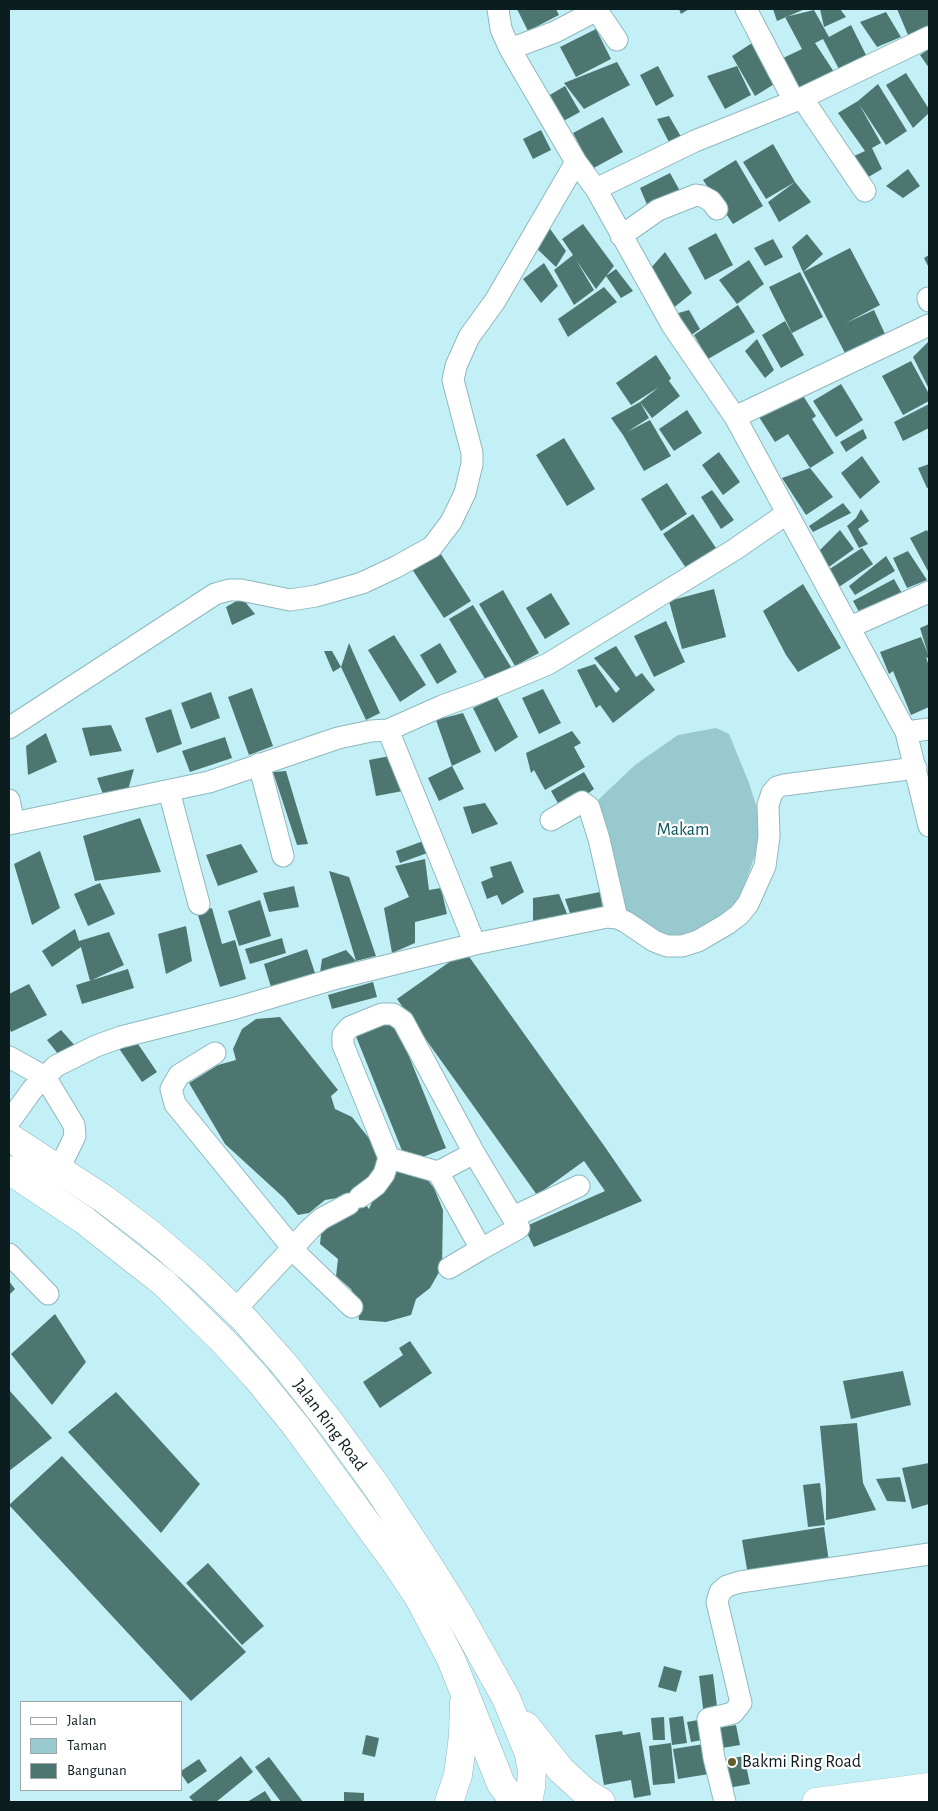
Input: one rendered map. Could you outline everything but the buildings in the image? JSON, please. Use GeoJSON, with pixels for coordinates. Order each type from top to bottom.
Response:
{"type":"FeatureCollection","features":[{"type":"Feature","properties":{"kind":"highway","name":"Jalan Ring Road"},"geometry":{"type":"LineString","coordinates":[[9,1137],[104,1199],[150,1233],[239,1315],[284,1364],[332,1425],[377,1487],[460,1616],[506,1698],[529,1754],[532,1771],[528,1802]]}},
{"type":"Feature","properties":{"kind":"highway","name":"Jalan Ring Road"},"geometry":{"type":"LineString","coordinates":[[9,1170],[84,1220],[136,1260],[195,1313],[257,1378],[296,1426],[419,1598],[436,1629],[464,1691],[502,1784],[515,1802]]}},
{"type":"Feature","properties":{"kind":"highway"},"geometry":{"type":"LineString","coordinates":[[449,1802],[458,1775],[463,1736],[464,1691]]}},
{"type":"Feature","properties":{"kind":"highway"},"geometry":{"type":"LineString","coordinates":[[506,1698],[537,1742],[561,1770],[585,1792],[601,1802]]}},
{"type":"Feature","properties":{"kind":"highway"},"geometry":{"type":"LineString","coordinates":[[816,1802],[929,1787]]}},
{"type":"Feature","properties":{"kind":"street"},"geometry":{"type":"LineString","coordinates":[[498,9],[501,30],[510,49],[576,162],[596,190],[672,325],[735,417],[906,732],[929,826]]}},
{"type":"Feature","properties":{"kind":"street"},"geometry":{"type":"LineString","coordinates":[[510,49],[555,32],[597,9],[617,40]]}},
{"type":"Feature","properties":{"kind":"street"},"geometry":{"type":"LineString","coordinates":[[746,9],[798,100],[865,191]]}},
{"type":"Feature","properties":{"kind":"street"},"geometry":{"type":"LineString","coordinates":[[596,190],[695,141],[798,100],[929,37]]}},
{"type":"Feature","properties":{"kind":"street"},"geometry":{"type":"LineString","coordinates":[[9,728],[215,594],[229,590],[241,590],[290,600],[316,596],[362,583],[396,567],[432,546],[451,522],[465,493],[472,464],[472,453],[453,380],[456,366],[469,337],[495,301],[576,162]]}},
{"type":"Feature","properties":{"kind":"street"},"geometry":{"type":"LineString","coordinates":[[621,236],[658,210],[696,195],[711,201],[717,209]]}},
{"type":"Feature","properties":{"kind":"street"},"geometry":{"type":"LineString","coordinates":[[735,417],[929,325]]}},
{"type":"Feature","properties":{"kind":"street"},"geometry":{"type":"LineString","coordinates":[[9,800],[12,823],[208,782],[338,738],[371,731],[388,730],[442,706],[548,664],[734,550],[786,514]]}},
{"type":"Feature","properties":{"kind":"street"},"geometry":{"type":"LineString","coordinates":[[850,627],[929,592]]}},
{"type":"Feature","properties":{"kind":"street"},"geometry":{"type":"LineString","coordinates":[[906,732],[929,729]]}},
{"type":"Feature","properties":{"kind":"street"},"geometry":{"type":"LineString","coordinates":[[388,730],[475,944]]}},
{"type":"Feature","properties":{"kind":"street"},"geometry":{"type":"LineString","coordinates":[[259,764],[283,856]]}},
{"type":"Feature","properties":{"kind":"street"},"geometry":{"type":"LineString","coordinates":[[9,1122],[32,1090],[56,1066],[96,1046],[121,1037],[236,1008],[337,978],[475,944],[607,917],[617,918],[654,941],[667,946],[682,946],[698,941],[727,924],[739,915],[748,904],[765,866],[769,836],[768,805],[772,793],[777,787],[916,768]]}},
{"type":"Feature","properties":{"kind":"street"},"geometry":{"type":"LineString","coordinates":[[169,791],[199,904]]}},
{"type":"Feature","properties":{"kind":"street"},"geometry":{"type":"LineString","coordinates":[[551,820],[582,802],[589,807],[599,839],[617,918]]}},
{"type":"Feature","properties":{"kind":"street"},"geometry":{"type":"LineString","coordinates":[[239,1315],[297,1252],[321,1219],[354,1201],[376,1185],[384,1174],[389,1158],[342,1045],[343,1035],[350,1027],[382,1014],[393,1014],[403,1021],[474,1153],[519,1228],[449,1268]]}},
{"type":"Feature","properties":{"kind":"street"},"geometry":{"type":"LineString","coordinates":[[215,1053],[179,1075],[171,1089],[175,1104],[297,1252],[352,1307]]}},
{"type":"Feature","properties":{"kind":"street"},"geometry":{"type":"LineString","coordinates":[[9,1057],[45,1077],[74,1125],[76,1131],[72,1144],[59,1169]]}},
{"type":"Feature","properties":{"kind":"street"},"geometry":{"type":"LineString","coordinates":[[389,1158],[438,1172],[474,1153]]}},
{"type":"Feature","properties":{"kind":"street"},"geometry":{"type":"LineString","coordinates":[[438,1172],[480,1249]]}},
{"type":"Feature","properties":{"kind":"street"},"geometry":{"type":"LineString","coordinates":[[513,1217],[579,1186]]}},
{"type":"Feature","properties":{"kind":"street"},"geometry":{"type":"LineString","coordinates":[[9,1254],[48,1294]]}},
{"type":"Feature","properties":{"kind":"street"},"geometry":{"type":"LineString","coordinates":[[725,1802],[714,1758],[708,1719],[733,1713],[741,1703],[716,1602],[720,1592],[728,1586],[740,1582],[929,1554]]}},
{"type":"Feature","properties":{"kind":"green space","name":"Makam"},"geometry":{"type":"Polygon","coordinates":[[[716,728],[729,734],[749,783],[757,808],[762,836],[744,886],[734,907],[695,935],[658,937],[624,913],[595,803],[635,765],[678,735],[716,728]]]}},
{"type":"Feature","properties":{"kind":"place","name":"Bakmi Ring Road"},"geometry":{"type":"Point","coordinates":[732,1762]}}]}
